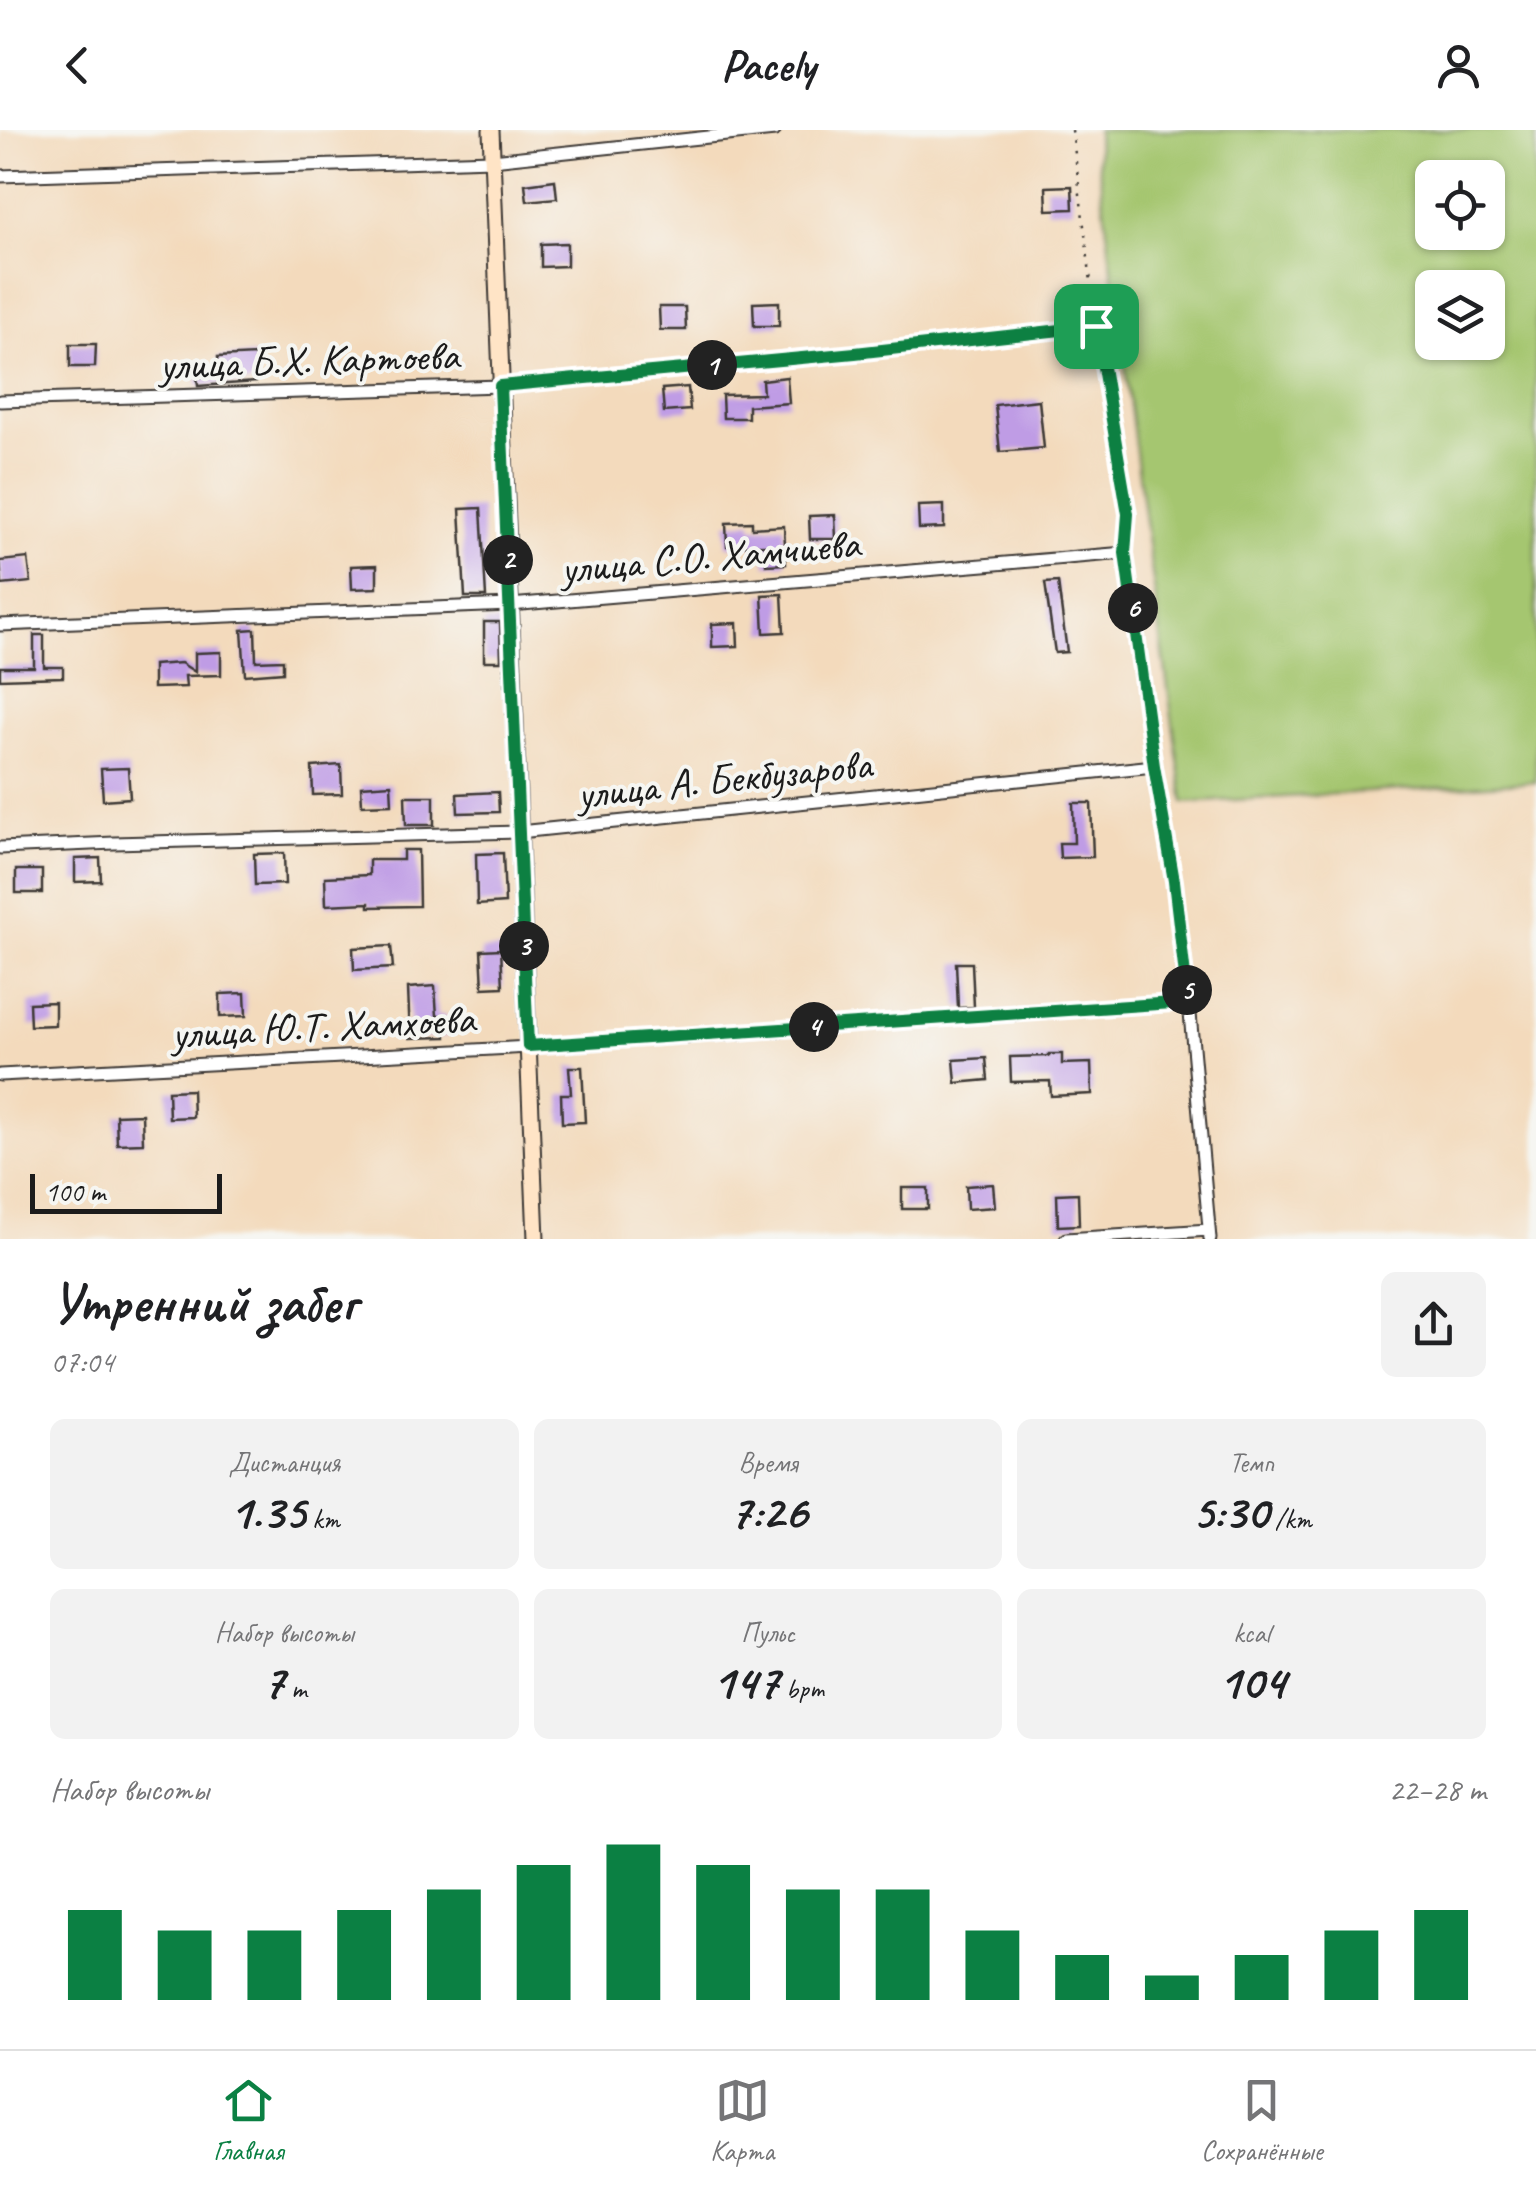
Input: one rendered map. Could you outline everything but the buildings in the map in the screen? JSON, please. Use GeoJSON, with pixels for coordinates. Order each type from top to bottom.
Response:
{"type":"FeatureCollection","features":[{"type":"Feature","properties":{"kind":"street"},"geometry":{"type":"LineString","coordinates":[[491,130],[536,1239]]}},
{"type":"Feature","properties":{"kind":"street"},"geometry":{"type":"LineString","coordinates":[[0,176],[492,160],[775,130]]}},
{"type":"Feature","properties":{"kind":"street","name":"улица Б.Х. Картоева"},"geometry":{"type":"LineString","coordinates":[[0,401],[500,386],[1096,326]]}},
{"type":"Feature","properties":{"kind":"street"},"geometry":{"type":"LineString","coordinates":[[1066,1239],[1210,1235],[1174,881],[1125,553]]}},
{"type":"Feature","properties":{"kind":"street","name":"улица С.О. Хамчиева"},"geometry":{"type":"LineString","coordinates":[[0,625],[510,605],[1125,553]]}},
{"type":"Feature","properties":{"kind":"street","name":"улица А. Бекбузарова"},"geometry":{"type":"LineString","coordinates":[[0,848],[520,832],[1154,766]]}},
{"type":"Feature","properties":{"kind":"street","name":"улица Ю.Т. Хамхоева"},"geometry":{"type":"LineString","coordinates":[[0,1074],[528,1046],[1188,1002]]}},
{"type":"Feature","properties":{"kind":"path"},"geometry":{"type":"LineString","coordinates":[[1072,130],[1096,326],[1128,514],[1125,553]]}},
{"type":"Feature","properties":{"kind":"green space"},"geometry":{"type":"Polygon","coordinates":[[[1097,130],[1536,130],[1536,782],[1184,803],[1097,130]]]}},
{"type":"Feature","properties":{"kind":"route"},"geometry":{"type":"LineString","coordinates":[[1096,326],[1128,514],[1125,553],[1188,1002],[528,1046],[500,386],[1096,326]]}}]}
